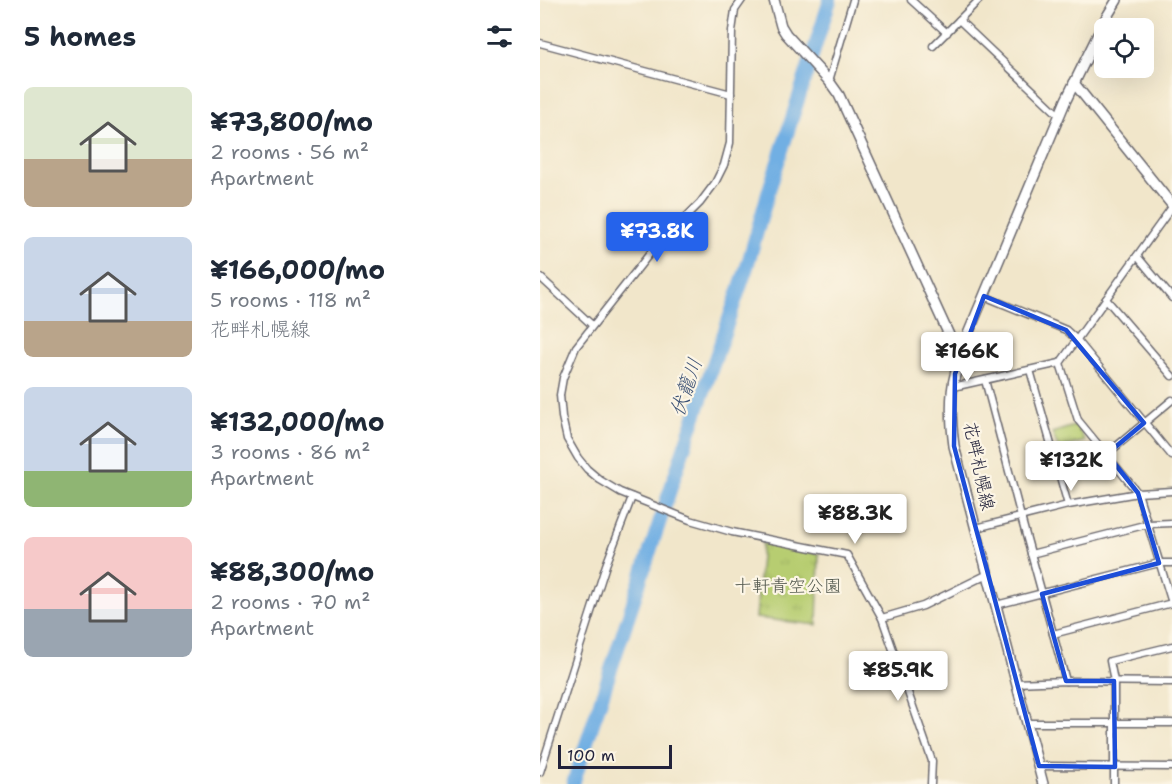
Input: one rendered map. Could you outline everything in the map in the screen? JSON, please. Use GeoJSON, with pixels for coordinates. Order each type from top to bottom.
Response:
{"type":"FeatureCollection","features":[{"type":"Feature","properties":{"kind":"main road"},"geometry":{"type":"LineString","coordinates":[[774,0],[781,26],[839,95],[960,359]]}},
{"type":"Feature","properties":{"kind":"main road","name":"花畔札幌線"},"geometry":{"type":"LineString","coordinates":[[1044,784],[954,446],[951,422],[953,387],[960,359],[984,296],[1060,116],[1074,83],[1117,0]]}},
{"type":"Feature","properties":{"kind":"main road"},"geometry":{"type":"LineString","coordinates":[[1074,83],[1172,206]]}},
{"type":"Feature","properties":{"kind":"street"},"geometry":{"type":"LineString","coordinates":[[741,0],[735,10],[732,31],[730,143],[724,165],[715,183],[700,203],[651,252],[576,347],[563,378],[560,395],[567,439],[586,469],[600,480],[632,497],[684,518],[732,532],[847,555],[882,618],[932,761],[931,784]]}},
{"type":"Feature","properties":{"kind":"street"},"geometry":{"type":"LineString","coordinates":[[827,79],[853,0]]}},
{"type":"Feature","properties":{"kind":"street"},"geometry":{"type":"LineString","coordinates":[[911,0],[947,33]]}},
{"type":"Feature","properties":{"kind":"street"},"geometry":{"type":"LineString","coordinates":[[933,46],[976,3],[968,0]]}},
{"type":"Feature","properties":{"kind":"street"},"geometry":{"type":"LineString","coordinates":[[959,20],[1060,116]]}},
{"type":"Feature","properties":{"kind":"street"},"geometry":{"type":"LineString","coordinates":[[540,43],[731,94]]}},
{"type":"Feature","properties":{"kind":"street"},"geometry":{"type":"LineString","coordinates":[[953,387],[1060,363],[1172,206]]}},
{"type":"Feature","properties":{"kind":"street"},"geometry":{"type":"LineString","coordinates":[[1137,256],[1172,298]]}},
{"type":"Feature","properties":{"kind":"street"},"geometry":{"type":"LineString","coordinates":[[540,278],[592,325]]}},
{"type":"Feature","properties":{"kind":"street"},"geometry":{"type":"LineString","coordinates":[[984,296],[1066,330],[1077,340],[1172,456]]}},
{"type":"Feature","properties":{"kind":"street"},"geometry":{"type":"LineString","coordinates":[[1106,299],[1172,376]]}},
{"type":"Feature","properties":{"kind":"street"},"geometry":{"type":"LineString","coordinates":[[1053,634],[1172,603],[1138,492],[1078,420],[1060,363]]}},
{"type":"Feature","properties":{"kind":"street"},"geometry":{"type":"LineString","coordinates":[[1030,370],[1068,505]]}},
{"type":"Feature","properties":{"kind":"street"},"geometry":{"type":"LineString","coordinates":[[985,380],[1066,681]]}},
{"type":"Feature","properties":{"kind":"street"},"geometry":{"type":"LineString","coordinates":[[1107,454],[1172,400]]}},
{"type":"Feature","properties":{"kind":"street"},"geometry":{"type":"LineString","coordinates":[[976,528],[1068,505],[1138,492],[1172,491]]}},
{"type":"Feature","properties":{"kind":"street"},"geometry":{"type":"LineString","coordinates":[[540,772],[606,565],[632,497]]}},
{"type":"Feature","properties":{"kind":"street"},"geometry":{"type":"LineString","coordinates":[[1031,554],[1148,524],[1172,523]]}},
{"type":"Feature","properties":{"kind":"street"},"geometry":{"type":"LineString","coordinates":[[996,605],[1159,564],[1172,563]]}},
{"type":"Feature","properties":{"kind":"street"},"geometry":{"type":"LineString","coordinates":[[882,618],[922,606],[988,574]]}},
{"type":"Feature","properties":{"kind":"street"},"geometry":{"type":"LineString","coordinates":[[1114,784],[1114,681],[1110,661],[1172,646]]}},
{"type":"Feature","properties":{"kind":"street"},"geometry":{"type":"LineString","coordinates":[[1016,683],[1172,681]]}},
{"type":"Feature","properties":{"kind":"street"},"geometry":{"type":"LineString","coordinates":[[1027,723],[1172,723]]}},
{"type":"Feature","properties":{"kind":"street"},"geometry":{"type":"LineString","coordinates":[[1039,766],[1172,767]]}},
{"type":"Feature","properties":{"kind":"highlighted area"},"geometry":{"type":"Polygon","coordinates":[[[984,296],[1066,330],[1144,423],[1107,454],[1138,493],[1159,563],[1042,594],[1066,681],[1114,681],[1115,767],[1039,766],[954,446],[955,374],[984,296]]]}},
{"type":"Feature","properties":{"kind":"green space"},"geometry":{"type":"Polygon","coordinates":[[[1077,425],[1085,441],[1059,449],[1052,433],[1077,425]]]}},
{"type":"Feature","properties":{"kind":"green space","name":"十軒青空公園"},"geometry":{"type":"Polygon","coordinates":[[[762,543],[819,554],[817,625],[756,618],[762,543]]]}},
{"type":"Feature","properties":{"kind":"waterway","name":"伏籠川"},"geometry":{"type":"LineString","coordinates":[[573,784],[683,451],[746,270],[769,190],[830,0]]}}]}
